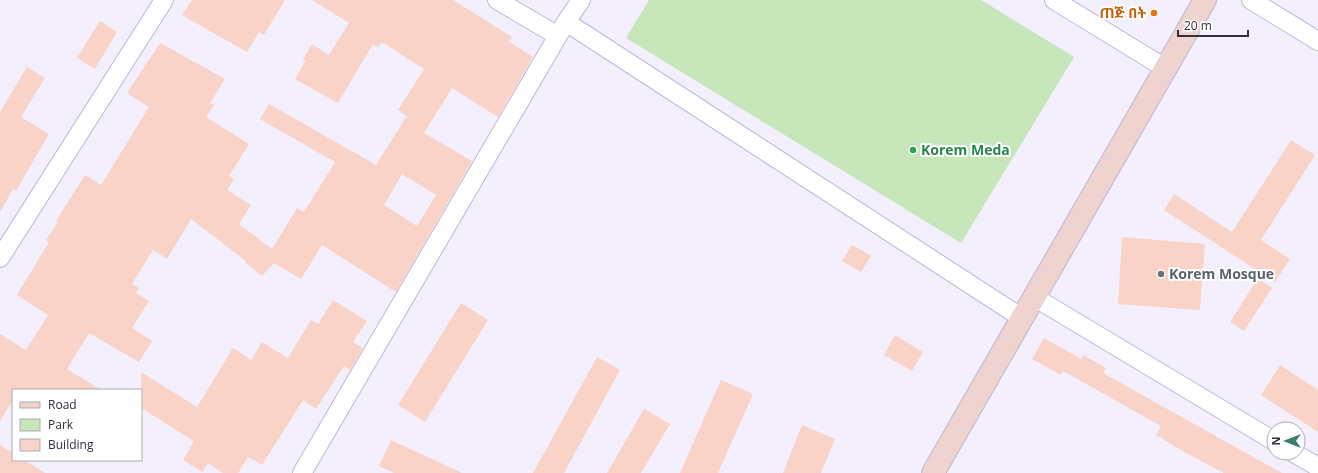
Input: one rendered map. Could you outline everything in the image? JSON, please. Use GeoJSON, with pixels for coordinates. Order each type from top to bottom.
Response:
{"type":"FeatureCollection","features":[{"type":"Feature","properties":{"kind":"street"},"geometry":{"type":"LineString","coordinates":[[0,258],[164,0]]}},
{"type":"Feature","properties":{"kind":"street"},"geometry":{"type":"LineString","coordinates":[[497,0],[562,29],[1022,318]]}},
{"type":"Feature","properties":{"kind":"street"},"geometry":{"type":"LineString","coordinates":[[302,473],[562,29],[581,0]]}},
{"type":"Feature","properties":{"kind":"street"},"geometry":{"type":"LineString","coordinates":[[1054,0],[1165,68]]}},
{"type":"Feature","properties":{"kind":"street"},"geometry":{"type":"LineString","coordinates":[[933,473],[1205,0]]}},
{"type":"Feature","properties":{"kind":"street"},"geometry":{"type":"LineString","coordinates":[[1251,0],[1318,42]]}},
{"type":"Feature","properties":{"kind":"street"},"geometry":{"type":"LineString","coordinates":[[1034,296],[1266,436]]}},
{"type":"Feature","properties":{"kind":"street"},"geometry":{"type":"LineString","coordinates":[[1306,460],[1318,467]]}},
{"type":"Feature","properties":{"kind":"green space","name":"Korem Meda"},"geometry":{"type":"Polygon","coordinates":[[[649,0],[981,0],[1074,57],[961,243],[626,38],[649,0]]]}},
{"type":"Feature","properties":{"kind":"building"},"geometry":{"type":"Polygon","coordinates":[[[192,0],[285,0],[264,35],[259,32],[247,52],[182,15],[192,0]]]}},
{"type":"Feature","properties":{"kind":"building"},"geometry":{"type":"Polygon","coordinates":[[[312,0],[453,0],[512,37],[509,42],[533,57],[498,117],[452,88],[424,133],[472,161],[396,292],[322,245],[301,279],[274,263],[262,276],[245,262],[246,261],[191,219],[167,259],[153,250],[132,284],[139,288],[136,293],[149,301],[132,328],[152,341],[139,362],[89,333],[67,369],[99,389],[12,389],[12,402],[0,421],[0,334],[26,350],[48,315],[17,295],[49,242],[46,240],[58,222],[56,221],[85,175],[101,185],[149,107],[127,93],[160,43],[225,79],[210,103],[214,105],[206,117],[249,144],[229,176],[234,179],[227,190],[251,205],[239,224],[272,249],[297,208],[304,212],[335,162],[260,119],[269,104],[376,165],[407,116],[398,110],[424,69],[382,42],[378,47],[373,44],[338,103],[295,79],[312,44],[329,55],[349,23],[312,0]],[[402,174],[384,205],[417,226],[436,195],[402,174]]]}},
{"type":"Feature","properties":{"kind":"building"},"geometry":{"type":"Polygon","coordinates":[[[100,21],[117,32],[95,69],[77,58],[100,21]]]}},
{"type":"Feature","properties":{"kind":"building"},"geometry":{"type":"Polygon","coordinates":[[[27,67],[45,78],[21,117],[49,134],[16,191],[13,189],[0,212],[0,112],[27,67]]]}},
{"type":"Feature","properties":{"kind":"building"},"geometry":{"type":"Polygon","coordinates":[[[1291,140],[1315,155],[1261,240],[1290,259],[1275,282],[1164,210],[1174,194],[1232,232],[1291,140]]]}},
{"type":"Feature","properties":{"kind":"building","name":"Korem Mosque"},"geometry":{"type":"Polygon","coordinates":[[[1122,237],[1205,244],[1200,310],[1118,304],[1122,237]]]}},
{"type":"Feature","properties":{"kind":"building"},"geometry":{"type":"Polygon","coordinates":[[[852,245],[871,256],[861,272],[842,261],[852,245]]]}},
{"type":"Feature","properties":{"kind":"building"},"geometry":{"type":"Polygon","coordinates":[[[1258,278],[1272,288],[1244,331],[1230,322],[1258,278]]]}},
{"type":"Feature","properties":{"kind":"building"},"geometry":{"type":"Polygon","coordinates":[[[333,300],[367,321],[353,342],[363,348],[350,370],[344,366],[316,409],[303,400],[262,465],[248,457],[238,473],[223,473],[208,463],[202,472],[183,460],[194,441],[142,409],[141,372],[197,407],[233,348],[251,360],[262,342],[288,358],[311,320],[318,324],[333,300]]]}},
{"type":"Feature","properties":{"kind":"building"},"geometry":{"type":"Polygon","coordinates":[[[461,303],[488,320],[425,422],[398,405],[461,303]]]}},
{"type":"Feature","properties":{"kind":"building"},"geometry":{"type":"Polygon","coordinates":[[[895,335],[923,352],[912,371],[884,355],[895,335]]]}},
{"type":"Feature","properties":{"kind":"building"},"geometry":{"type":"Polygon","coordinates":[[[1044,338],[1081,359],[1083,355],[1106,368],[1103,373],[1282,473],[1224,473],[1188,454],[1156,435],[1161,426],[1063,371],[1061,375],[1032,359],[1044,338]]]}},
{"type":"Feature","properties":{"kind":"building"},"geometry":{"type":"Polygon","coordinates":[[[597,357],[620,370],[564,473],[533,473],[597,357]]]}},
{"type":"Feature","properties":{"kind":"building"},"geometry":{"type":"Polygon","coordinates":[[[1280,365],[1318,390],[1318,432],[1306,424],[1306,421],[1301,421],[1261,395],[1280,365]]]}},
{"type":"Feature","properties":{"kind":"building"},"geometry":{"type":"Polygon","coordinates":[[[721,380],[753,394],[718,473],[680,473],[721,380]]]}},
{"type":"Feature","properties":{"kind":"building"},"geometry":{"type":"Polygon","coordinates":[[[644,409],[670,424],[641,473],[607,473],[644,409]]]}},
{"type":"Feature","properties":{"kind":"building"},"geometry":{"type":"Polygon","coordinates":[[[802,425],[835,439],[821,473],[783,473],[802,425]]]}},
{"type":"Feature","properties":{"kind":"building"},"geometry":{"type":"Polygon","coordinates":[[[391,440],[462,473],[394,473],[379,466],[391,440]]]}},
{"type":"Feature","properties":{"kind":"building"},"geometry":{"type":"Polygon","coordinates":[[[0,445],[12,452],[12,461],[26,461],[45,473],[0,473],[0,445]]]}},
{"type":"Feature","properties":{"kind":"place","name":"ጠጅ በት"},"geometry":{"type":"Point","coordinates":[1154,13]}},
{"type":"Feature","properties":{"kind":"place","name":"Korem Meda"},"geometry":{"type":"Point","coordinates":[913,150]}},
{"type":"Feature","properties":{"kind":"place","name":"Korem Mosque"},"geometry":{"type":"Point","coordinates":[1161,274]}}]}
